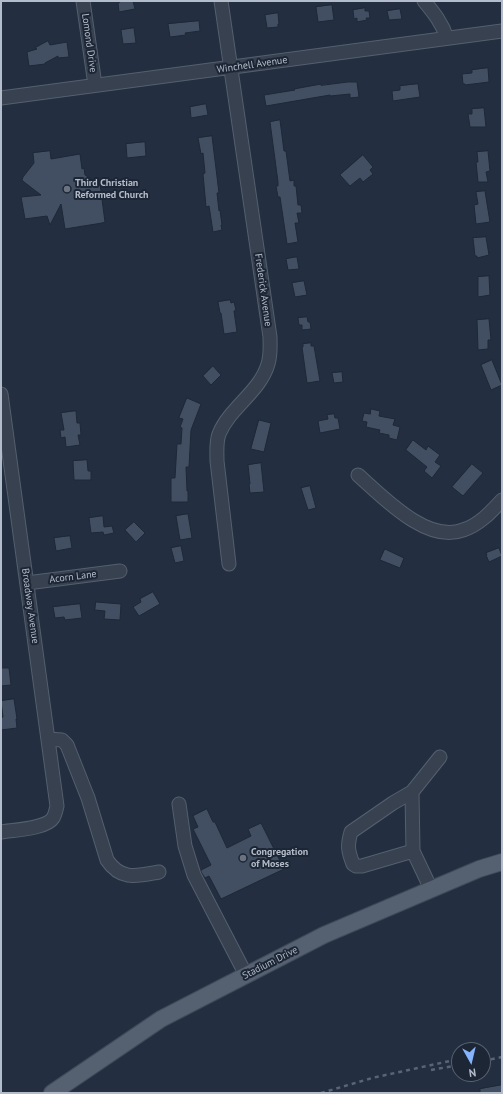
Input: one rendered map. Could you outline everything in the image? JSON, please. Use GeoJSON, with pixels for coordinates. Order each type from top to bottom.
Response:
{"type":"FeatureCollection","features":[{"type":"Feature","properties":{"kind":"main road","name":"Stadium Drive"},"geometry":{"type":"LineString","coordinates":[[52,1093],[161,1019],[246,975],[324,935],[479,868],[502,862]]}},
{"type":"Feature","properties":{"kind":"street","name":"Lomond Drive"},"geometry":{"type":"LineString","coordinates":[[83,1],[95,85]]}},
{"type":"Feature","properties":{"kind":"street","name":"Frederick Avenue"},"geometry":{"type":"LineString","coordinates":[[221,1],[270,337],[269,363],[265,373],[256,386],[229,417],[219,435],[217,461],[229,564]]}},
{"type":"Feature","properties":{"kind":"street"},"geometry":{"type":"LineString","coordinates":[[424,1],[438,18],[447,38]]}},
{"type":"Feature","properties":{"kind":"street","name":"Winchell Avenue"},"geometry":{"type":"LineString","coordinates":[[1,98],[447,38],[502,34]]}},
{"type":"Feature","properties":{"kind":"street","name":"Broadway Avenue"},"geometry":{"type":"LineString","coordinates":[[1,394],[6,469],[27,583],[57,806],[53,818],[49,822],[38,826],[1,832]]}},
{"type":"Feature","properties":{"kind":"street"},"geometry":{"type":"LineString","coordinates":[[358,475],[402,512],[424,526],[439,532],[449,533],[462,531],[476,525],[502,500]]}},
{"type":"Feature","properties":{"kind":"street","name":"Acorn Lane"},"geometry":{"type":"LineString","coordinates":[[27,583],[120,571]]}},
{"type":"Feature","properties":{"kind":"street"},"geometry":{"type":"LineString","coordinates":[[48,739],[62,740],[66,745],[88,798],[107,860],[116,871],[131,876],[159,872]]}},
{"type":"Feature","properties":{"kind":"street"},"geometry":{"type":"LineString","coordinates":[[413,851],[362,866],[356,866],[353,864],[348,853],[348,844],[351,832],[393,803],[412,792],[440,756]]}},
{"type":"Feature","properties":{"kind":"street"},"geometry":{"type":"LineString","coordinates":[[412,792],[413,851],[431,889]]}},
{"type":"Feature","properties":{"kind":"street"},"geometry":{"type":"LineString","coordinates":[[179,804],[185,846],[194,875],[246,975]]}},
{"type":"Feature","properties":{"kind":"building"},"geometry":{"type":"Polygon","coordinates":[[[120,1],[133,1],[135,9],[119,12],[118,3],[120,1]]]}},
{"type":"Feature","properties":{"kind":"building"},"geometry":{"type":"Polygon","coordinates":[[[332,5],[334,20],[318,22],[316,7],[332,5]]]}},
{"type":"Feature","properties":{"kind":"building"},"geometry":{"type":"Polygon","coordinates":[[[365,8],[365,11],[369,11],[370,18],[357,22],[357,18],[354,19],[353,10],[365,8]]]}},
{"type":"Feature","properties":{"kind":"building"},"geometry":{"type":"Polygon","coordinates":[[[400,9],[402,19],[389,20],[387,11],[400,9]]]}},
{"type":"Feature","properties":{"kind":"building"},"geometry":{"type":"Polygon","coordinates":[[[278,13],[278,27],[267,28],[265,15],[278,13]]]}},
{"type":"Feature","properties":{"kind":"building"},"geometry":{"type":"Polygon","coordinates":[[[199,21],[200,31],[170,37],[168,24],[199,21]]]}},
{"type":"Feature","properties":{"kind":"building"},"geometry":{"type":"Polygon","coordinates":[[[134,28],[136,43],[123,44],[121,30],[134,28]]]}},
{"type":"Feature","properties":{"kind":"building"},"geometry":{"type":"Polygon","coordinates":[[[48,41],[50,45],[67,42],[69,57],[58,58],[58,56],[45,64],[29,66],[27,52],[37,49],[35,48],[48,41]]]}},
{"type":"Feature","properties":{"kind":"building"},"geometry":{"type":"Polygon","coordinates":[[[488,68],[489,82],[463,84],[462,74],[472,73],[472,70],[488,68]]]}},
{"type":"Feature","properties":{"kind":"building"},"geometry":{"type":"Polygon","coordinates":[[[357,82],[359,97],[350,98],[350,94],[330,95],[266,106],[264,95],[321,84],[357,82]]]}},
{"type":"Feature","properties":{"kind":"building"},"geometry":{"type":"Polygon","coordinates":[[[418,84],[420,97],[393,101],[392,91],[400,90],[400,86],[418,84]]]}},
{"type":"Feature","properties":{"kind":"building"},"geometry":{"type":"Polygon","coordinates":[[[206,104],[208,115],[191,118],[190,107],[206,104]]]}},
{"type":"Feature","properties":{"kind":"building"},"geometry":{"type":"Polygon","coordinates":[[[484,108],[486,127],[470,127],[468,114],[472,114],[472,109],[484,108]]]}},
{"type":"Feature","properties":{"kind":"building"},"geometry":{"type":"Polygon","coordinates":[[[280,120],[290,181],[294,180],[298,205],[301,205],[302,213],[297,213],[299,223],[295,223],[298,242],[287,244],[280,197],[278,197],[276,186],[278,186],[278,182],[270,122],[280,120]]]}},
{"type":"Feature","properties":{"kind":"building"},"geometry":{"type":"Polygon","coordinates":[[[212,136],[219,193],[217,193],[219,211],[220,210],[222,225],[222,230],[213,232],[209,206],[206,207],[203,153],[201,154],[198,138],[212,136]]]}},
{"type":"Feature","properties":{"kind":"building"},"geometry":{"type":"Polygon","coordinates":[[[145,142],[146,156],[127,158],[126,144],[145,142]]]}},
{"type":"Feature","properties":{"kind":"building","name":"Third Christian Reformed Church"},"geometry":{"type":"Polygon","coordinates":[[[50,151],[51,159],[80,154],[82,169],[84,168],[85,175],[100,184],[105,222],[65,229],[61,204],[50,225],[47,216],[25,219],[21,197],[41,195],[22,180],[23,177],[34,163],[33,153],[50,151]]]}},
{"type":"Feature","properties":{"kind":"building"},"geometry":{"type":"Polygon","coordinates":[[[488,151],[490,171],[486,172],[488,182],[478,182],[476,162],[478,162],[477,152],[488,151]]]}},
{"type":"Feature","properties":{"kind":"building"},"geometry":{"type":"Polygon","coordinates":[[[363,155],[373,167],[370,170],[373,174],[363,182],[360,178],[350,186],[340,175],[363,155]]]}},
{"type":"Feature","properties":{"kind":"building"},"geometry":{"type":"Polygon","coordinates":[[[485,191],[490,222],[476,224],[474,205],[478,204],[476,192],[485,191]]]}},
{"type":"Feature","properties":{"kind":"building"},"geometry":{"type":"Polygon","coordinates":[[[486,237],[489,255],[477,258],[477,256],[475,256],[473,238],[486,237]]]}},
{"type":"Feature","properties":{"kind":"building"},"geometry":{"type":"Polygon","coordinates":[[[297,257],[299,269],[288,270],[286,259],[297,257]]]}},
{"type":"Feature","properties":{"kind":"building"},"geometry":{"type":"Polygon","coordinates":[[[489,276],[490,295],[478,297],[478,277],[489,276]]]}},
{"type":"Feature","properties":{"kind":"building"},"geometry":{"type":"Polygon","coordinates":[[[304,281],[307,295],[295,297],[292,283],[304,281]]]}},
{"type":"Feature","properties":{"kind":"building"},"geometry":{"type":"Polygon","coordinates":[[[230,300],[231,303],[234,302],[236,310],[234,311],[237,332],[224,334],[218,302],[230,300]]]}},
{"type":"Feature","properties":{"kind":"building"},"geometry":{"type":"Polygon","coordinates":[[[307,317],[308,322],[310,322],[311,329],[302,330],[302,325],[299,325],[298,318],[307,317]]]}},
{"type":"Feature","properties":{"kind":"building"},"geometry":{"type":"Polygon","coordinates":[[[489,319],[491,340],[488,340],[488,349],[478,350],[477,320],[489,319]]]}},
{"type":"Feature","properties":{"kind":"building"},"geometry":{"type":"Polygon","coordinates":[[[311,343],[311,346],[314,346],[320,381],[307,383],[302,347],[303,344],[311,343]]]}},
{"type":"Feature","properties":{"kind":"building"},"geometry":{"type":"Polygon","coordinates":[[[492,360],[502,385],[491,390],[481,365],[492,360]]]}},
{"type":"Feature","properties":{"kind":"building"},"geometry":{"type":"Polygon","coordinates":[[[213,366],[221,375],[211,385],[203,376],[213,366]]]}},
{"type":"Feature","properties":{"kind":"building"},"geometry":{"type":"Polygon","coordinates":[[[342,372],[343,382],[334,383],[332,373],[342,372]]]}},
{"type":"Feature","properties":{"kind":"building"},"geometry":{"type":"Polygon","coordinates":[[[187,398],[201,404],[191,430],[189,467],[186,467],[188,502],[171,502],[171,478],[175,478],[177,444],[181,444],[182,428],[180,427],[183,419],[179,418],[187,398]]]}},
{"type":"Feature","properties":{"kind":"building"},"geometry":{"type":"Polygon","coordinates":[[[371,409],[380,411],[379,416],[395,419],[393,425],[400,427],[397,440],[389,438],[389,435],[379,433],[380,430],[366,427],[367,422],[362,421],[364,413],[370,414],[371,409]]]}},
{"type":"Feature","properties":{"kind":"building"},"geometry":{"type":"Polygon","coordinates":[[[76,411],[77,423],[80,423],[81,435],[78,435],[80,445],[66,447],[65,437],[61,438],[60,430],[64,430],[61,413],[76,411]]]}},
{"type":"Feature","properties":{"kind":"building"},"geometry":{"type":"Polygon","coordinates":[[[334,414],[335,418],[338,418],[340,429],[320,433],[318,421],[328,419],[327,415],[334,414]]]}},
{"type":"Feature","properties":{"kind":"building"},"geometry":{"type":"Polygon","coordinates":[[[259,420],[271,423],[264,452],[251,449],[259,420]]]}},
{"type":"Feature","properties":{"kind":"building"},"geometry":{"type":"Polygon","coordinates":[[[413,440],[426,450],[428,446],[440,455],[435,462],[441,466],[432,478],[424,471],[427,467],[406,450],[413,440]]]}},
{"type":"Feature","properties":{"kind":"building"},"geometry":{"type":"Polygon","coordinates":[[[87,460],[88,471],[91,471],[91,480],[74,480],[73,461],[87,460]]]}},
{"type":"Feature","properties":{"kind":"building"},"geometry":{"type":"Polygon","coordinates":[[[261,463],[264,492],[250,493],[248,465],[261,463]]]}},
{"type":"Feature","properties":{"kind":"building"},"geometry":{"type":"Polygon","coordinates":[[[472,464],[483,473],[463,496],[452,487],[472,464]]]}},
{"type":"Feature","properties":{"kind":"building"},"geometry":{"type":"Polygon","coordinates":[[[310,486],[316,508],[308,510],[301,488],[310,486]]]}},
{"type":"Feature","properties":{"kind":"building"},"geometry":{"type":"Polygon","coordinates":[[[188,514],[192,538],[180,540],[176,516],[188,514]]]}},
{"type":"Feature","properties":{"kind":"building"},"geometry":{"type":"Polygon","coordinates":[[[103,516],[104,527],[112,526],[114,533],[104,535],[103,532],[91,533],[89,518],[103,516]]]}},
{"type":"Feature","properties":{"kind":"building"},"geometry":{"type":"Polygon","coordinates":[[[134,522],[145,533],[136,542],[125,530],[134,522]]]}},
{"type":"Feature","properties":{"kind":"building"},"geometry":{"type":"Polygon","coordinates":[[[70,536],[72,548],[56,551],[54,538],[70,536]]]}},
{"type":"Feature","properties":{"kind":"building"},"geometry":{"type":"Polygon","coordinates":[[[181,546],[184,561],[175,563],[171,548],[181,546]]]}},
{"type":"Feature","properties":{"kind":"building"},"geometry":{"type":"Polygon","coordinates":[[[499,548],[502,556],[489,562],[486,553],[499,548]]]}},
{"type":"Feature","properties":{"kind":"building"},"geometry":{"type":"Polygon","coordinates":[[[385,549],[404,558],[400,568],[380,560],[385,549]]]}},
{"type":"Feature","properties":{"kind":"building"},"geometry":{"type":"Polygon","coordinates":[[[153,592],[160,604],[139,616],[133,607],[141,602],[140,599],[153,592]]]}},
{"type":"Feature","properties":{"kind":"building"},"geometry":{"type":"Polygon","coordinates":[[[96,602],[121,604],[120,620],[104,619],[105,611],[95,610],[96,602]]]}},
{"type":"Feature","properties":{"kind":"building"},"geometry":{"type":"Polygon","coordinates":[[[80,604],[82,618],[65,620],[64,617],[55,618],[53,607],[80,604]]]}},
{"type":"Feature","properties":{"kind":"building"},"geometry":{"type":"Polygon","coordinates":[[[1,668],[9,668],[11,685],[1,686],[1,668]]]}},
{"type":"Feature","properties":{"kind":"building"},"geometry":{"type":"Polygon","coordinates":[[[14,699],[17,728],[1,730],[1,718],[3,717],[1,701],[14,699]]]}},
{"type":"Feature","properties":{"kind":"building","name":"Congregation of Moses"},"geometry":{"type":"Polygon","coordinates":[[[207,809],[227,848],[251,836],[248,829],[261,823],[284,869],[221,899],[209,876],[205,878],[201,872],[201,870],[211,865],[193,829],[198,827],[193,816],[207,809]]]}},
{"type":"Feature","properties":{"kind":"building"},"geometry":{"type":"Polygon","coordinates":[[[502,1085],[502,1093],[480,1093],[480,1089],[502,1085]]]}},
{"type":"Feature","properties":{"kind":"railway"},"geometry":{"type":"LineString","coordinates":[[491,1059],[502,1057]]}},
{"type":"Feature","properties":{"kind":"railway"},"geometry":{"type":"LineString","coordinates":[[321,1093],[372,1078],[451,1061]]}},
{"type":"Feature","properties":{"kind":"railway"},"geometry":{"type":"LineString","coordinates":[[431,1070],[451,1066]]}},
{"type":"Feature","properties":{"kind":"place","name":"Third Christian Reformed Church"},"geometry":{"type":"Point","coordinates":[67,189]}},
{"type":"Feature","properties":{"kind":"place","name":"Congregation of Moses"},"geometry":{"type":"Point","coordinates":[243,858]}}]}
